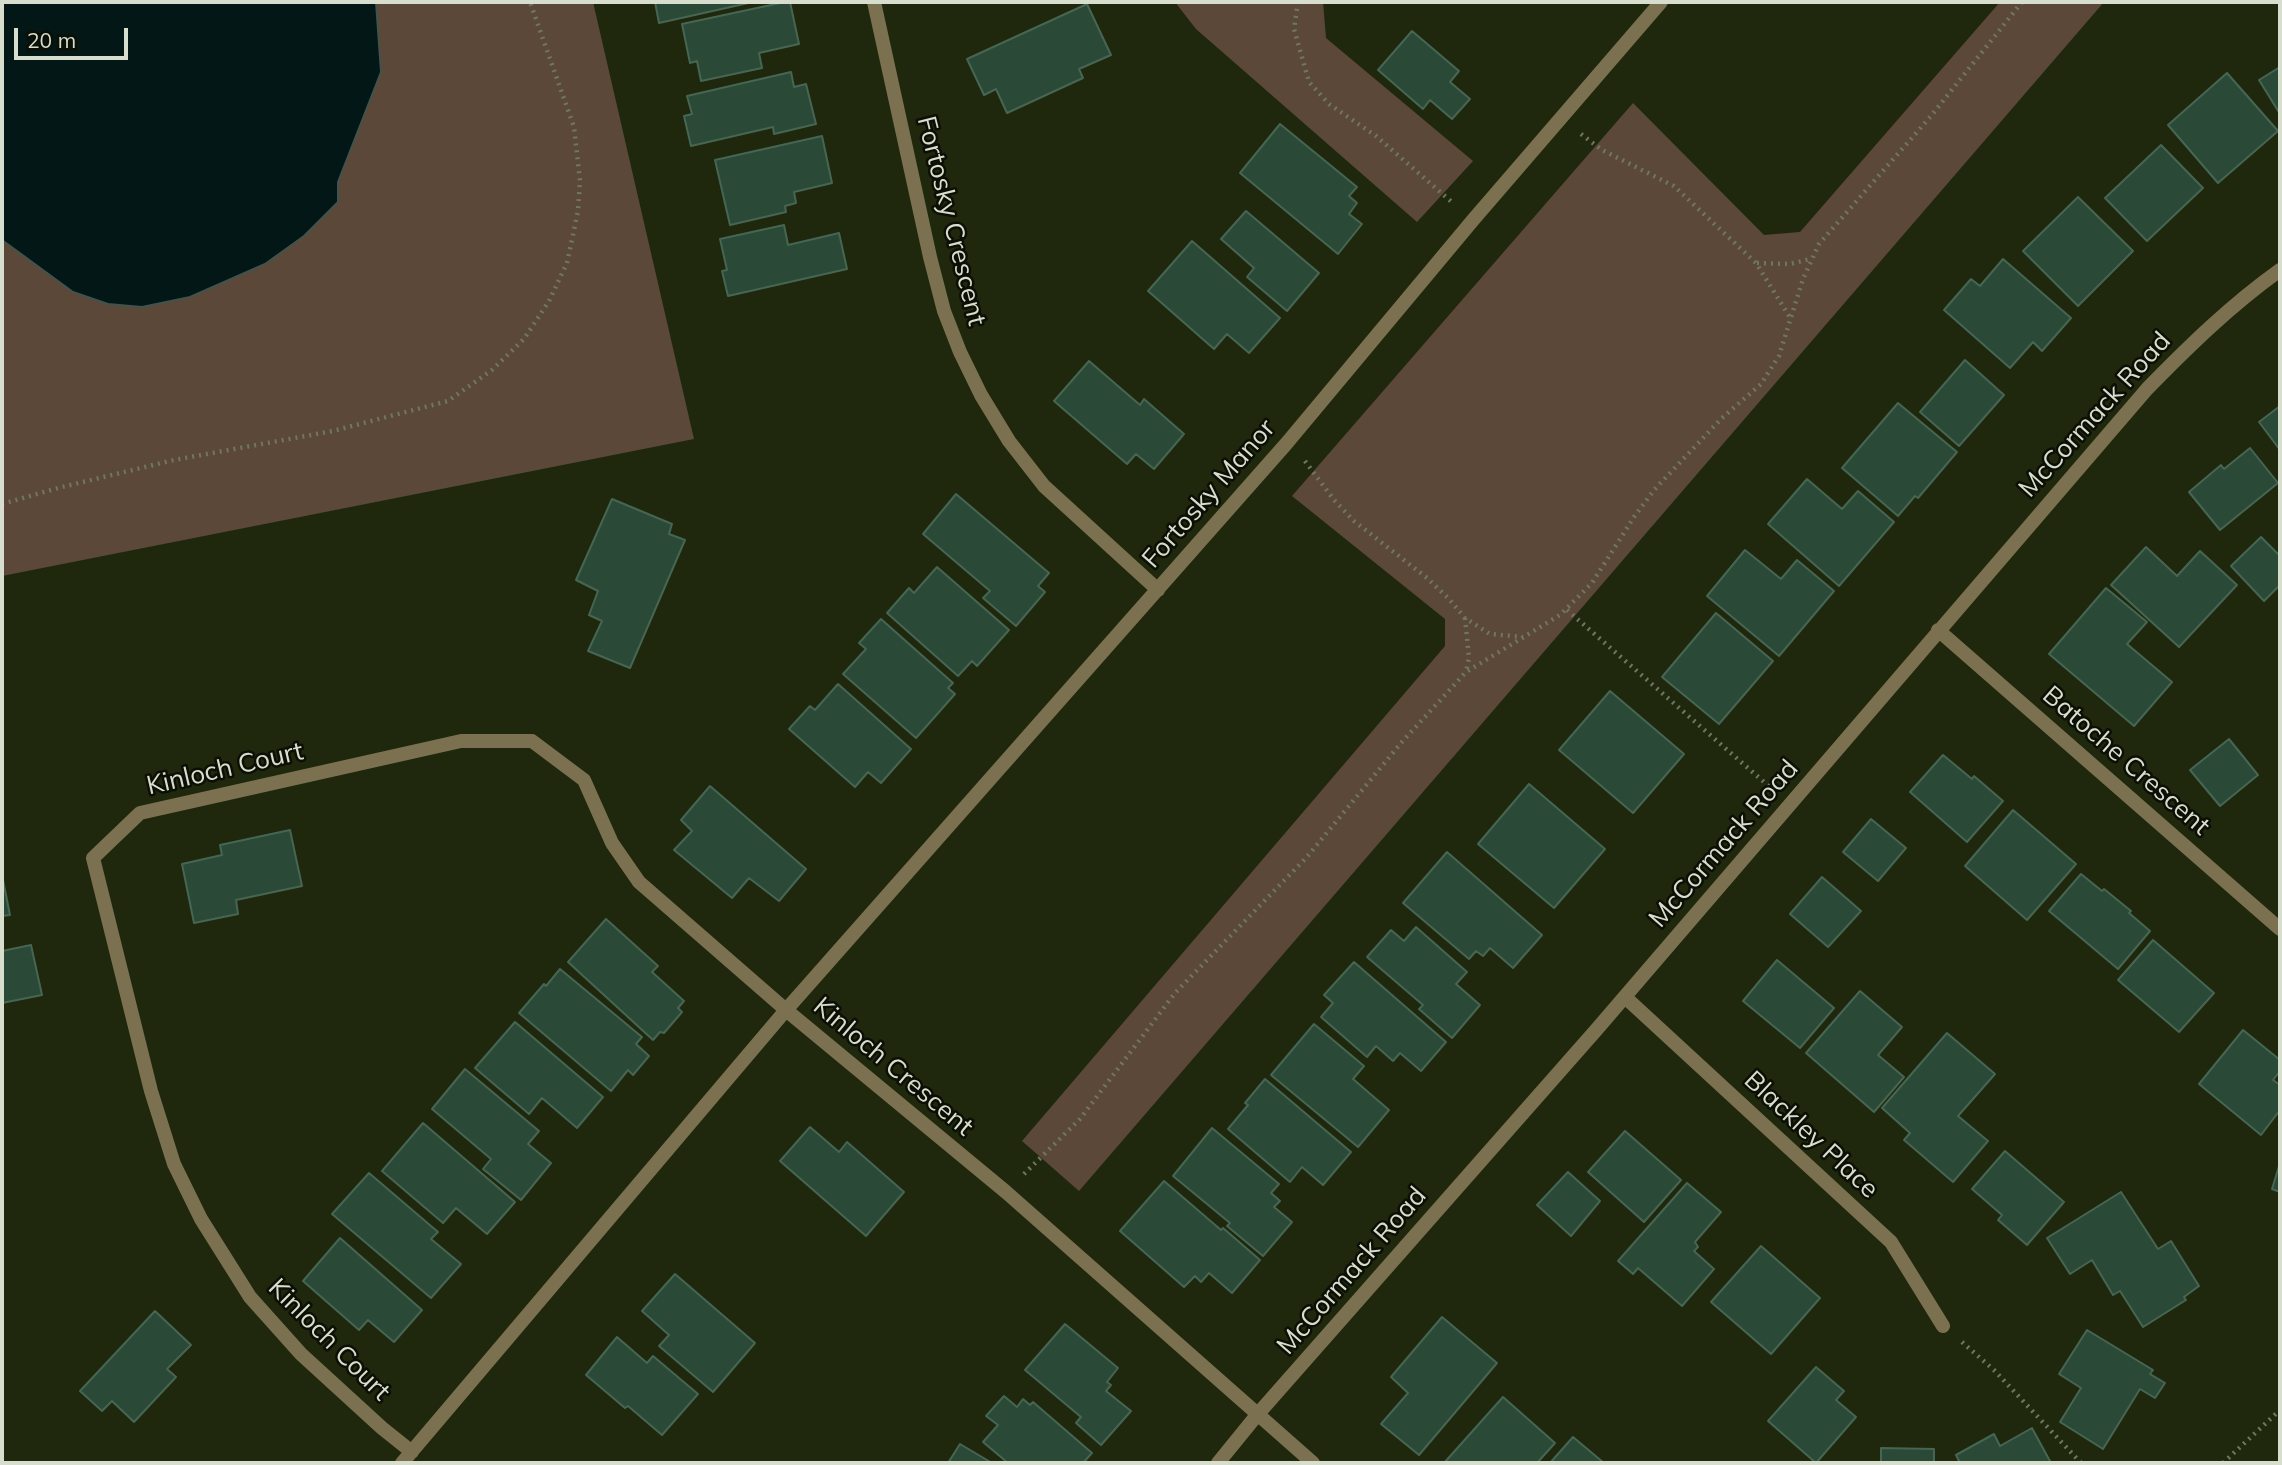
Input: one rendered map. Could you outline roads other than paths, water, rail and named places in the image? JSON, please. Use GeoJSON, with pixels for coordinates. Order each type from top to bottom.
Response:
{"type":"FeatureCollection","features":[{"type":"Feature","properties":{"kind":"street","name":"Fortosky Crescent"},"geometry":{"type":"LineString","coordinates":[[874,2],[930,257],[944,311],[960,352],[981,395],[1009,441],[1044,486],[1158,590]]}},
{"type":"Feature","properties":{"kind":"street","name":"Fortosky Manor"},"geometry":{"type":"LineString","coordinates":[[786,1010],[1286,444],[1473,220],[1661,2]]}},
{"type":"Feature","properties":{"kind":"street","name":"McCormack Road"},"geometry":{"type":"LineString","coordinates":[[1218,1463],[1257,1415],[1625,997],[2147,389],[2201,335],[2280,270]]}},
{"type":"Feature","properties":{"kind":"street","name":"Batoche Crescent"},"geometry":{"type":"LineString","coordinates":[[1938,630],[2280,929]]}},
{"type":"Feature","properties":{"kind":"street","name":"Kinloch Court"},"geometry":{"type":"LineString","coordinates":[[412,1452],[292,1345],[250,1297],[201,1219],[174,1164],[151,1091],[93,858],[140,813],[461,741],[532,741],[584,780],[612,843],[639,882],[786,1010]]}},
{"type":"Feature","properties":{"kind":"street","name":"Blackley Place"},"geometry":{"type":"LineString","coordinates":[[1625,997],[1891,1242],[1943,1326]]}},
{"type":"Feature","properties":{"kind":"street","name":"Kinloch Crescent"},"geometry":{"type":"LineString","coordinates":[[402,1463],[786,1010],[1006,1192],[1313,1463]]}}]}
